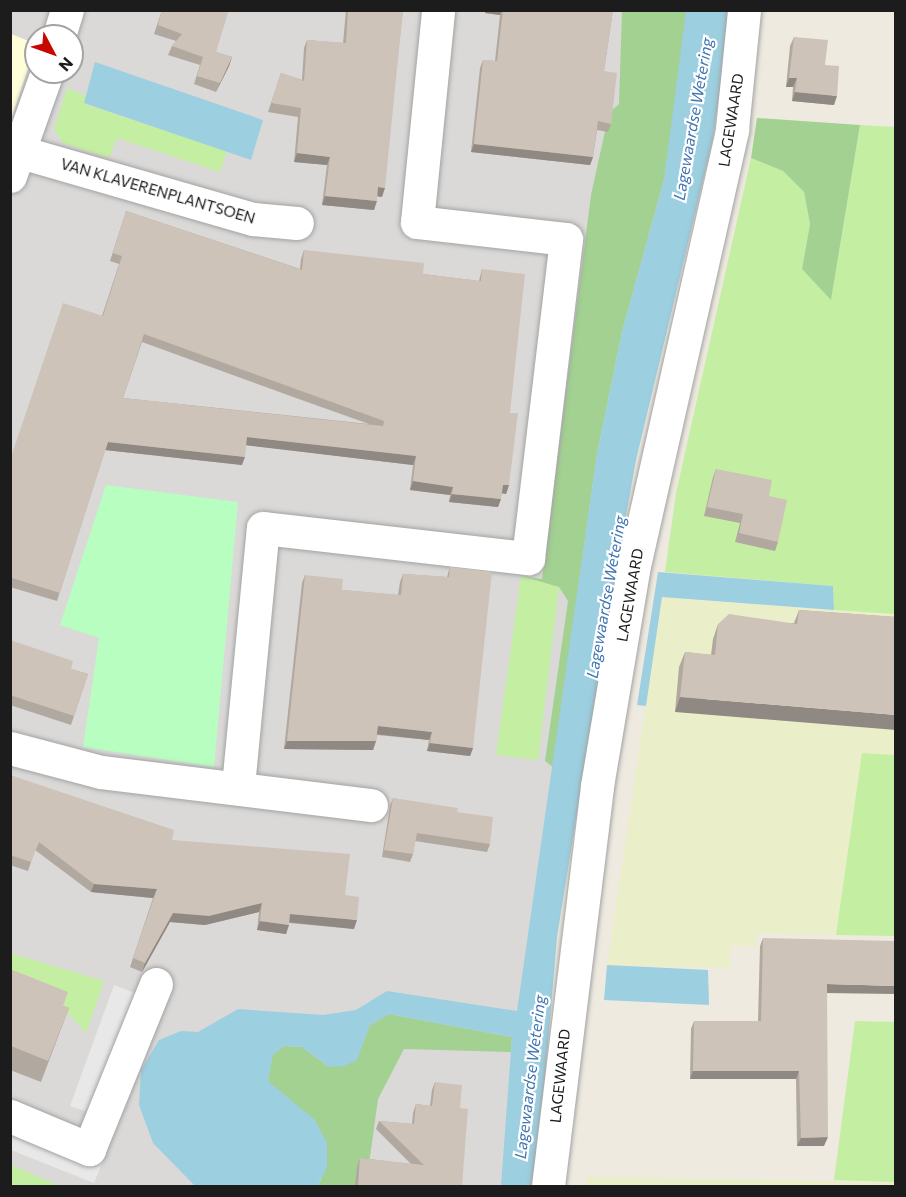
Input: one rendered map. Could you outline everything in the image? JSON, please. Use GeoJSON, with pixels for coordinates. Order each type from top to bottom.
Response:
{"type":"FeatureCollection","features":[{"type":"Feature","properties":{"kind":"street"},"geometry":{"type":"LineString","coordinates":[[237,786],[263,528],[528,558],[566,239],[417,222],[438,10]]}},
{"type":"Feature","properties":{"kind":"street","name":"LAGEWAARD"},"geometry":{"type":"LineString","coordinates":[[548,1186],[597,786],[652,479],[732,129],[744,10]]}},
{"type":"Feature","properties":{"kind":"street"},"geometry":{"type":"LineString","coordinates":[[14,159],[42,84]]}},
{"type":"Feature","properties":{"kind":"street","name":"VAN KLAVERENPLANTSOEN"},"geometry":{"type":"LineString","coordinates":[[14,159],[253,219],[297,223]]}},
{"type":"Feature","properties":{"kind":"street"},"geometry":{"type":"LineString","coordinates":[[10,747],[101,772],[237,786],[371,805]]}},
{"type":"Feature","properties":{"kind":"street"},"geometry":{"type":"LineString","coordinates":[[10,1116],[89,1149],[156,984]]}},
{"type":"Feature","properties":{"kind":"shaded area"},"geometry":{"type":"Polygon","coordinates":[[[10,11],[693,11],[518,1186],[11,1186],[10,11]]]}},
{"type":"Feature","properties":{"kind":"shaded area"},"geometry":{"type":"Polygon","coordinates":[[[10,34],[24,39],[24,80],[11,120],[10,34]]]}},
{"type":"Feature","properties":{"kind":"shaded area"},"geometry":{"type":"Polygon","coordinates":[[[662,597],[895,614],[895,755],[862,753],[836,935],[757,933],[756,947],[732,945],[729,968],[607,965],[662,597]]]}},
{"type":"Feature","properties":{"kind":"shaded area"},"geometry":{"type":"Polygon","coordinates":[[[114,985],[150,999],[102,1117],[70,1106],[114,985]]]}},
{"type":"Feature","properties":{"kind":"shaded area"},"geometry":{"type":"Polygon","coordinates":[[[10,1117],[106,1154],[94,1183],[11,1150],[10,1117]]]}},
{"type":"Feature","properties":{"kind":"shaded area"},"geometry":{"type":"Polygon","coordinates":[[[587,1177],[895,1182],[896,1186],[586,1186],[587,1177]]]}},
{"type":"Feature","properties":{"kind":"green space"},"geometry":{"type":"Polygon","coordinates":[[[622,11],[686,11],[686,27],[664,180],[622,332],[597,454],[553,767],[545,761],[568,601],[559,587],[521,576],[542,579],[591,195],[609,113],[619,104],[622,11]]]}},
{"type":"Feature","properties":{"kind":"green space"},"geometry":{"type":"Polygon","coordinates":[[[67,88],[86,96],[85,104],[227,151],[220,172],[117,138],[109,158],[63,143],[54,129],[67,88]]]}},
{"type":"Feature","properties":{"kind":"green space"},"geometry":{"type":"Polygon","coordinates":[[[757,118],[860,125],[831,300],[802,269],[810,224],[804,192],[783,171],[751,158],[757,118]]]}},
{"type":"Feature","properties":{"kind":"green space"},"geometry":{"type":"Polygon","coordinates":[[[860,125],[895,127],[895,614],[834,610],[833,586],[665,572],[676,493],[751,158],[783,171],[804,192],[810,224],[802,269],[831,299],[860,125]]]}},
{"type":"Feature","properties":{"kind":"green space"},"geometry":{"type":"Polygon","coordinates":[[[106,485],[238,502],[214,767],[83,747],[99,638],[60,625],[106,485]]]}},
{"type":"Feature","properties":{"kind":"green space"},"geometry":{"type":"Polygon","coordinates":[[[521,576],[559,587],[538,760],[496,755],[521,576]]]}},
{"type":"Feature","properties":{"kind":"green space"},"geometry":{"type":"Polygon","coordinates":[[[862,753],[895,755],[895,936],[836,935],[862,753]]]}},
{"type":"Feature","properties":{"kind":"green space"},"geometry":{"type":"Polygon","coordinates":[[[10,953],[104,981],[86,1033],[71,1016],[11,994],[10,953]]]}},
{"type":"Feature","properties":{"kind":"green space"},"geometry":{"type":"Polygon","coordinates":[[[389,1014],[512,1037],[511,1052],[404,1049],[378,1099],[366,1186],[317,1186],[321,1180],[268,1081],[272,1055],[284,1046],[302,1047],[329,1067],[356,1060],[370,1025],[389,1014]]]}},
{"type":"Feature","properties":{"kind":"green space"},"geometry":{"type":"Polygon","coordinates":[[[855,1021],[895,1022],[895,1182],[834,1180],[855,1021]]]}},
{"type":"Feature","properties":{"kind":"green space"},"geometry":{"type":"Polygon","coordinates":[[[11,1165],[60,1186],[11,1186],[11,1165]]]}},
{"type":"Feature","properties":{"kind":"water","name":"Lagewaardse Wetering"},"geometry":{"type":"Polygon","coordinates":[[[686,11],[728,11],[724,61],[713,139],[636,460],[614,583],[557,937],[536,1186],[501,1186],[512,1037],[389,1014],[370,1025],[357,1060],[344,1066],[329,1067],[302,1047],[284,1046],[273,1055],[268,1081],[315,1120],[327,1143],[327,1168],[317,1186],[195,1186],[153,1143],[139,1105],[141,1070],[159,1040],[181,1031],[198,1032],[238,1009],[323,1015],[356,1010],[387,991],[517,1011],[597,454],[622,332],[664,180],[686,11]]]}},
{"type":"Feature","properties":{"kind":"water"},"geometry":{"type":"Polygon","coordinates":[[[95,62],[263,120],[251,160],[84,103],[95,62]]]}},
{"type":"Feature","properties":{"kind":"water"},"geometry":{"type":"Polygon","coordinates":[[[658,572],[833,586],[834,610],[662,597],[646,706],[637,705],[658,572]]]}},
{"type":"Feature","properties":{"kind":"water"},"geometry":{"type":"Polygon","coordinates":[[[607,965],[708,970],[709,1005],[604,1000],[607,965]]]}},
{"type":"Feature","properties":{"kind":"building"},"geometry":{"type":"Polygon","coordinates":[[[162,10],[229,10],[216,52],[232,57],[220,83],[197,76],[203,57],[172,46],[182,34],[158,25],[162,10]]]}},
{"type":"Feature","properties":{"kind":"building"},"geometry":{"type":"Polygon","coordinates":[[[348,10],[403,10],[385,188],[378,187],[377,201],[325,196],[330,157],[297,153],[301,108],[271,103],[281,73],[304,81],[307,40],[346,43],[348,10]]]}},
{"type":"Feature","properties":{"kind":"building"},"geometry":{"type":"Polygon","coordinates":[[[503,10],[613,10],[604,71],[617,73],[611,124],[598,121],[593,157],[474,144],[483,60],[497,61],[503,10]]]}},
{"type":"Feature","properties":{"kind":"building"},"geometry":{"type":"Polygon","coordinates":[[[794,37],[828,40],[825,65],[839,66],[837,96],[795,92],[797,78],[789,78],[794,37]]]}},
{"type":"Feature","properties":{"kind":"building"},"geometry":{"type":"Polygon","coordinates":[[[126,211],[302,270],[304,250],[424,263],[423,274],[481,281],[482,269],[525,274],[510,413],[518,413],[509,485],[503,485],[501,499],[452,494],[453,487],[413,481],[416,456],[247,437],[245,457],[108,442],[60,593],[12,578],[10,582],[10,460],[63,303],[103,316],[122,256],[113,253],[126,211]],[[144,334],[123,398],[383,426],[384,421],[144,334]]]}},
{"type":"Feature","properties":{"kind":"building"},"geometry":{"type":"Polygon","coordinates":[[[716,469],[772,480],[769,496],[787,500],[778,542],[739,533],[743,514],[707,507],[716,469]]]}},
{"type":"Feature","properties":{"kind":"building"},"geometry":{"type":"Polygon","coordinates":[[[450,567],[492,572],[473,748],[430,743],[432,732],[378,726],[376,741],[287,741],[305,575],[343,579],[342,590],[401,595],[403,574],[449,577],[450,567]]]}},
{"type":"Feature","properties":{"kind":"building"},"geometry":{"type":"Polygon","coordinates":[[[799,610],[896,617],[896,715],[680,697],[685,652],[715,655],[718,624],[729,614],[797,624],[799,610]]]}},
{"type":"Feature","properties":{"kind":"building"},"geometry":{"type":"Polygon","coordinates":[[[10,640],[73,661],[71,669],[88,674],[74,716],[10,695],[10,640]]]}},
{"type":"Feature","properties":{"kind":"building"},"geometry":{"type":"Polygon","coordinates":[[[10,775],[174,830],[172,840],[350,854],[345,895],[359,897],[357,920],[290,914],[289,925],[260,921],[262,903],[209,916],[173,913],[145,963],[133,958],[157,889],[94,884],[39,842],[31,862],[10,855],[10,775]]]}},
{"type":"Feature","properties":{"kind":"building"},"geometry":{"type":"Polygon","coordinates":[[[393,798],[458,808],[457,812],[493,817],[490,844],[417,833],[413,854],[384,850],[393,798]]]}},
{"type":"Feature","properties":{"kind":"building"},"geometry":{"type":"Polygon","coordinates":[[[763,938],[896,941],[896,986],[827,984],[828,1137],[801,1138],[799,1071],[693,1071],[694,1021],[761,1021],[763,938]]]}},
{"type":"Feature","properties":{"kind":"building"},"geometry":{"type":"Polygon","coordinates":[[[10,969],[68,992],[63,1006],[69,1008],[48,1061],[11,1046],[10,1048],[10,969]]]}},
{"type":"Feature","properties":{"kind":"building"},"geometry":{"type":"Polygon","coordinates":[[[435,1082],[462,1085],[460,1108],[468,1109],[462,1186],[358,1186],[360,1158],[424,1165],[379,1121],[414,1124],[416,1104],[432,1106],[435,1082]]]}}]}
